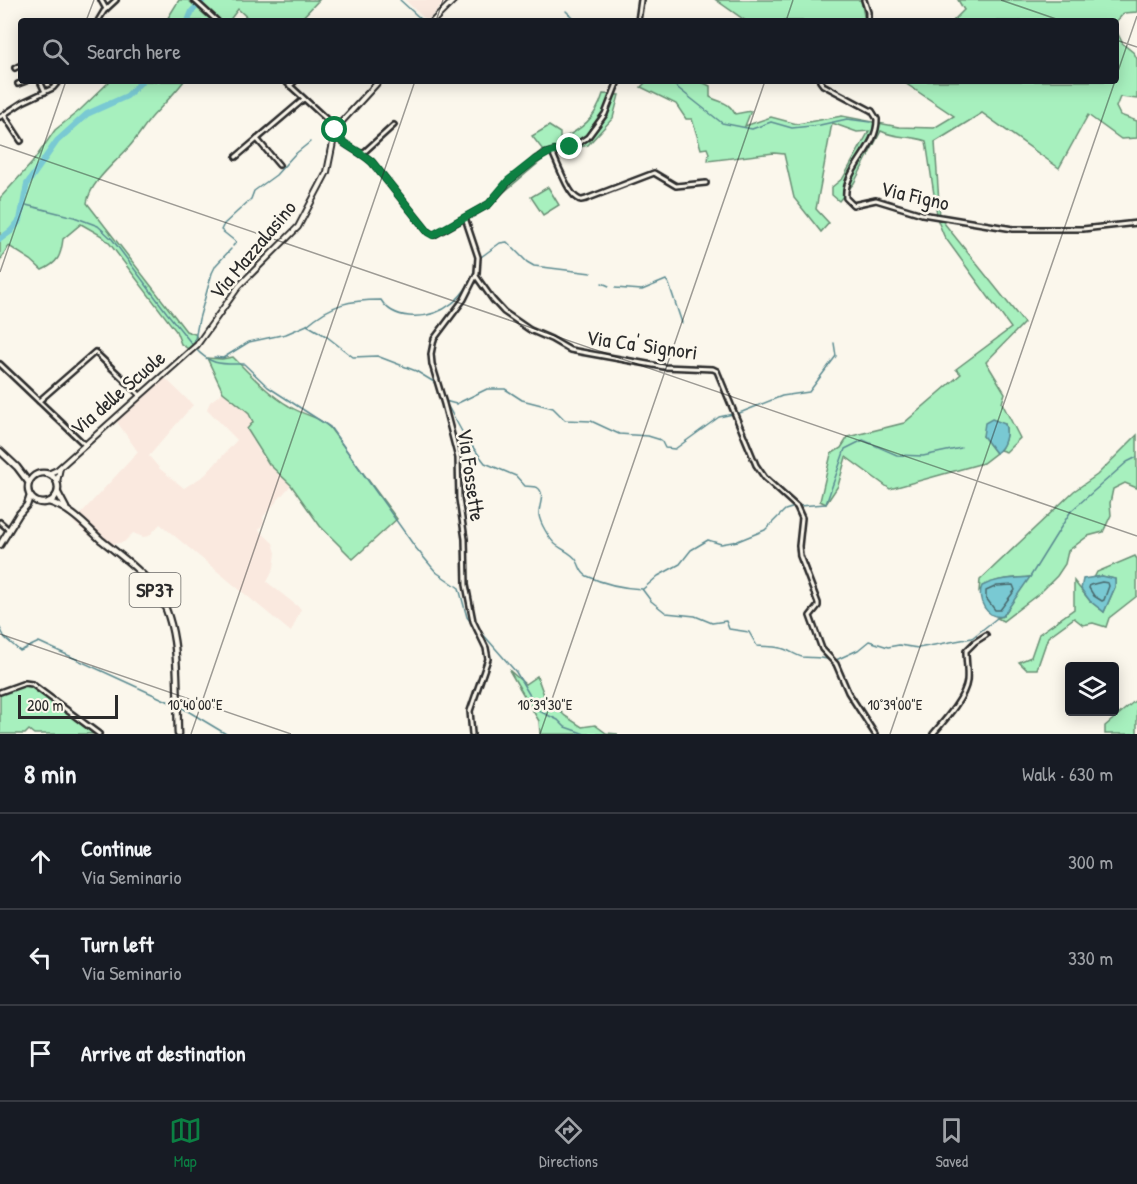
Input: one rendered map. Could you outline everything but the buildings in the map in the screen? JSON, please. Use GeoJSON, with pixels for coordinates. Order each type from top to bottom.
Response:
{"type":"FeatureCollection","features":[{"type":"Feature","properties":{"kind":"main road"},"geometry":{"type":"LineString","coordinates":[[436,18],[454,0]]}},
{"type":"Feature","properties":{"kind":"main road","name":"Via Mazzalasino"},"geometry":{"type":"LineString","coordinates":[[197,345],[239,286],[300,224],[327,172],[336,128],[376,84]]}},
{"type":"Feature","properties":{"kind":"main road","name":"Via delle Scuole"},"geometry":{"type":"LineString","coordinates":[[48,474],[197,345]]}},
{"type":"Feature","properties":{"kind":"main road"},"geometry":{"type":"LineString","coordinates":[[0,451],[17,467],[29,483],[30,496],[0,545]]}},
{"type":"Feature","properties":{"kind":"main road"},"geometry":{"type":"LineString","coordinates":[[24,509],[38,503],[49,502],[58,493],[57,474],[61,465]]}},
{"type":"Feature","properties":{"kind":"main road"},"geometry":{"type":"LineString","coordinates":[[17,467],[36,475],[48,474],[57,482]]}},
{"type":"Feature","properties":{"kind":"main road"},"geometry":{"type":"LineString","coordinates":[[29,483],[36,475]]}},
{"type":"Feature","properties":{"kind":"main road","name":"SP37"},"geometry":{"type":"LineString","coordinates":[[58,493],[68,510],[141,574],[160,597],[169,616],[173,634],[178,734]]}},
{"type":"Feature","properties":{"kind":"main road"},"geometry":{"type":"LineString","coordinates":[[30,496],[38,503]]}},
{"type":"Feature","properties":{"kind":"main road","name":"SP37"},"geometry":{"type":"LineString","coordinates":[[49,502],[68,510]]}},
{"type":"Feature","properties":{"kind":"street"},"geometry":{"type":"LineString","coordinates":[[100,0],[106,9]]}},
{"type":"Feature","properties":{"kind":"street"},"geometry":{"type":"LineString","coordinates":[[100,18],[116,0]]}},
{"type":"Feature","properties":{"kind":"street"},"geometry":{"type":"LineString","coordinates":[[194,0],[214,18]]}},
{"type":"Feature","properties":{"kind":"street"},"geometry":{"type":"LineString","coordinates":[[638,18],[641,0]]}},
{"type":"Feature","properties":{"kind":"street"},"geometry":{"type":"LineString","coordinates":[[864,0],[868,18]]}},
{"type":"Feature","properties":{"kind":"street"},"geometry":{"type":"LineString","coordinates":[[41,84],[45,92]]}},
{"type":"Feature","properties":{"kind":"street"},"geometry":{"type":"LineString","coordinates":[[21,141],[2,115],[57,84]]}},
{"type":"Feature","properties":{"kind":"street"},"geometry":{"type":"LineString","coordinates":[[333,134],[345,145],[362,154],[382,173],[431,234],[437,234],[489,204],[508,181],[539,158],[576,145],[588,137],[605,114],[617,84]]}},
{"type":"Feature","properties":{"kind":"street","name":"Via Figno"},"geometry":{"type":"LineString","coordinates":[[822,84],[872,111],[877,120],[873,136],[846,187],[846,198],[853,205],[876,200],[940,218],[1013,229],[1083,229],[1137,223]]}},
{"type":"Feature","properties":{"kind":"street"},"geometry":{"type":"LineString","coordinates":[[290,86],[336,128]]}},
{"type":"Feature","properties":{"kind":"street"},"geometry":{"type":"LineString","coordinates":[[236,157],[304,99]]}},
{"type":"Feature","properties":{"kind":"street"},"geometry":{"type":"LineString","coordinates":[[362,154],[394,125]]}},
{"type":"Feature","properties":{"kind":"street"},"geometry":{"type":"LineString","coordinates":[[257,139],[279,165]]}},
{"type":"Feature","properties":{"kind":"street"},"geometry":{"type":"LineString","coordinates":[[552,152],[574,196],[581,200],[654,173],[676,186],[706,183]]}},
{"type":"Feature","properties":{"kind":"street"},"geometry":{"type":"LineString","coordinates":[[465,218],[478,257],[476,276]]}},
{"type":"Feature","properties":{"kind":"street","name":"Via Ca' Signori"},"geometry":{"type":"LineString","coordinates":[[476,276],[492,300],[507,315],[530,330],[570,350],[657,366],[716,370],[756,465],[765,478],[797,507],[802,518],[800,556],[819,603],[811,614],[811,619],[822,649],[834,661],[848,692],[875,734]]}},
{"type":"Feature","properties":{"kind":"street","name":"Via Fossette"},"geometry":{"type":"LineString","coordinates":[[472,734],[470,711],[488,655],[473,621],[466,585],[465,540],[459,499],[458,458],[431,354],[434,339],[464,299],[476,276]]}},
{"type":"Feature","properties":{"kind":"street"},"geometry":{"type":"LineString","coordinates":[[39,401],[95,352],[140,395]]}},
{"type":"Feature","properties":{"kind":"street"},"geometry":{"type":"LineString","coordinates":[[0,364],[84,444]]}},
{"type":"Feature","properties":{"kind":"street"},"geometry":{"type":"LineString","coordinates":[[0,522],[9,530]]}},
{"type":"Feature","properties":{"kind":"street"},"geometry":{"type":"LineString","coordinates":[[933,734],[947,718],[965,690],[966,651],[986,635]]}},
{"type":"Feature","properties":{"kind":"street"},"geometry":{"type":"LineString","coordinates":[[0,692],[25,683],[32,684],[99,734]]}},
{"type":"Feature","properties":{"kind":"shaded area"},"geometry":{"type":"Polygon","coordinates":[[[405,0],[447,0],[430,18],[424,18],[405,0]]]}},
{"type":"Feature","properties":{"kind":"shaded area"},"geometry":{"type":"Polygon","coordinates":[[[163,376],[193,405],[149,456],[160,469],[184,488],[205,475],[237,440],[207,409],[210,402],[223,392],[248,412],[253,422],[247,429],[260,453],[291,485],[263,517],[264,522],[259,530],[273,543],[276,553],[274,568],[267,582],[301,609],[291,632],[160,524],[149,536],[143,537],[133,533],[124,542],[102,546],[73,522],[138,452],[115,419],[163,376]]]}},
{"type":"Feature","properties":{"kind":"green space"},"geometry":{"type":"Polygon","coordinates":[[[179,0],[188,0],[209,18],[168,18],[179,0]]]}},
{"type":"Feature","properties":{"kind":"green space"},"geometry":{"type":"Polygon","coordinates":[[[196,0],[319,0],[302,18],[248,18],[238,9],[231,18],[216,18],[196,0]]]}},
{"type":"Feature","properties":{"kind":"green space"},"geometry":{"type":"Polygon","coordinates":[[[716,0],[861,0],[864,18],[742,18],[716,0]]]}},
{"type":"Feature","properties":{"kind":"green space"},"geometry":{"type":"Polygon","coordinates":[[[958,0],[1137,0],[1137,12],[1124,13],[1119,19],[956,18],[964,10],[958,0]]]}},
{"type":"Feature","properties":{"kind":"green space"},"geometry":{"type":"Polygon","coordinates":[[[1119,36],[1137,59],[1137,99],[1120,97],[1116,107],[1120,115],[1137,121],[1137,138],[1121,139],[1088,115],[1059,168],[982,113],[935,142],[940,218],[1024,323],[986,362],[1005,393],[1002,403],[1020,438],[1006,452],[1000,450],[1005,437],[1005,424],[983,436],[996,453],[983,463],[890,489],[846,457],[838,486],[826,504],[820,501],[831,454],[841,448],[848,437],[904,423],[961,374],[956,369],[1011,328],[944,236],[938,221],[926,141],[881,131],[854,183],[839,201],[832,195],[832,187],[843,178],[869,131],[857,132],[832,123],[816,209],[829,223],[821,232],[794,198],[784,154],[774,153],[708,161],[709,153],[707,148],[701,149],[692,119],[686,119],[676,104],[641,87],[644,84],[705,84],[710,86],[710,97],[727,104],[735,114],[751,111],[745,126],[771,117],[797,124],[842,116],[899,127],[934,128],[954,116],[906,84],[1119,84],[1119,36]]]}},
{"type":"Feature","properties":{"kind":"green space"},"geometry":{"type":"Polygon","coordinates":[[[107,84],[181,84],[98,180],[87,203],[186,331],[195,334],[198,340],[190,350],[181,344],[176,331],[110,244],[102,236],[81,224],[63,239],[60,254],[55,262],[42,270],[9,246],[0,261],[0,198],[32,163],[55,130],[107,84]]]}},
{"type":"Feature","properties":{"kind":"green space"},"geometry":{"type":"Polygon","coordinates":[[[603,94],[619,95],[613,118],[588,145],[548,155],[491,203],[534,156],[543,150],[532,136],[549,126],[560,133],[560,140],[568,136],[592,116],[603,94]]]}},
{"type":"Feature","properties":{"kind":"green space"},"geometry":{"type":"Polygon","coordinates":[[[548,187],[559,205],[543,215],[531,197],[548,187]]]}},
{"type":"Feature","properties":{"kind":"green space"},"geometry":{"type":"Polygon","coordinates":[[[233,357],[274,396],[295,409],[320,420],[330,428],[397,519],[353,559],[320,526],[291,485],[269,464],[247,429],[253,422],[248,412],[223,392],[207,358],[233,357]]]}},
{"type":"Feature","properties":{"kind":"green space"},"geometry":{"type":"Polygon","coordinates":[[[1137,435],[1137,488],[1125,483],[1113,489],[1110,503],[1111,515],[1103,532],[1088,536],[1068,551],[1065,564],[1041,592],[1003,621],[997,618],[1003,616],[1029,577],[996,581],[979,591],[980,580],[1074,491],[1097,475],[1137,435]]]}},
{"type":"Feature","properties":{"kind":"green space"},"geometry":{"type":"Polygon","coordinates":[[[1135,556],[1137,559],[1137,596],[1109,618],[1106,627],[1093,623],[1083,625],[1074,618],[1048,637],[1037,669],[1026,669],[1019,662],[1031,657],[1039,634],[1074,609],[1074,581],[1090,601],[1104,612],[1115,587],[1115,579],[1102,576],[1094,578],[1097,572],[1135,556]]]}},
{"type":"Feature","properties":{"kind":"green space"},"geometry":{"type":"Polygon","coordinates":[[[509,670],[525,684],[537,676],[544,695],[565,716],[582,727],[595,725],[606,733],[618,734],[540,734],[539,721],[509,670]]]}},
{"type":"Feature","properties":{"kind":"green space"},"geometry":{"type":"Polygon","coordinates":[[[25,684],[36,686],[97,734],[34,734],[29,730],[25,734],[0,734],[0,690],[25,684]]]}},
{"type":"Feature","properties":{"kind":"green space"},"geometry":{"type":"Polygon","coordinates":[[[1137,699],[1137,734],[1105,734],[1105,726],[1137,699]]]}},
{"type":"Feature","properties":{"kind":"water"},"geometry":{"type":"Polygon","coordinates":[[[992,419],[1005,424],[1006,428],[1004,444],[996,453],[983,436],[985,423],[992,419]]]}},
{"type":"Feature","properties":{"kind":"water"},"geometry":{"type":"Polygon","coordinates":[[[1102,576],[1115,579],[1115,587],[1104,612],[1090,601],[1081,589],[1083,579],[1102,576]]]}},
{"type":"Feature","properties":{"kind":"water"},"geometry":{"type":"Polygon","coordinates":[[[1030,577],[1003,616],[992,615],[984,607],[981,597],[982,586],[999,580],[1030,577]]]}},
{"type":"Feature","properties":{"kind":"waterway"},"geometry":{"type":"LineString","coordinates":[[189,18],[192,11],[203,0]]}},
{"type":"Feature","properties":{"kind":"waterway"},"geometry":{"type":"LineString","coordinates":[[400,0],[420,18]]}},
{"type":"Feature","properties":{"kind":"waterway"},"geometry":{"type":"LineString","coordinates":[[566,11],[573,18]]}},
{"type":"Feature","properties":{"kind":"waterway"},"geometry":{"type":"LineString","coordinates":[[0,239],[20,220],[27,184],[57,141],[87,114],[127,96],[139,84]]}},
{"type":"Feature","properties":{"kind":"waterway"},"geometry":{"type":"LineString","coordinates":[[673,84],[722,123],[752,129],[771,122],[792,128],[847,119],[870,122]]}},
{"type":"Feature","properties":{"kind":"waterway"},"geometry":{"type":"LineString","coordinates":[[233,246],[236,242],[221,230],[224,224],[251,199],[254,191],[276,175],[294,155],[310,142]]}},
{"type":"Feature","properties":{"kind":"waterway"},"geometry":{"type":"LineString","coordinates":[[22,204],[74,217],[98,226],[112,239],[192,344]]}},
{"type":"Feature","properties":{"kind":"waterway"},"geometry":{"type":"LineString","coordinates":[[481,257],[500,243],[507,242],[534,266],[591,273]]}},
{"type":"Feature","properties":{"kind":"waterway"},"geometry":{"type":"LineString","coordinates":[[157,377],[194,344],[212,273],[216,265],[231,249]]}},
{"type":"Feature","properties":{"kind":"waterway"},"geometry":{"type":"LineString","coordinates":[[307,325],[333,308],[359,301],[381,300],[390,309],[405,315],[432,314],[452,303],[460,295],[467,286],[476,264]]}},
{"type":"Feature","properties":{"kind":"waterway"},"geometry":{"type":"LineString","coordinates":[[615,288],[642,290],[666,280],[682,323]]}},
{"type":"Feature","properties":{"kind":"waterway"},"geometry":{"type":"LineString","coordinates":[[602,283],[609,286]]}},
{"type":"Feature","properties":{"kind":"waterway"},"geometry":{"type":"LineString","coordinates":[[214,357],[223,358],[249,342],[286,334],[307,325],[326,336],[353,357],[377,356],[416,371],[434,382],[439,393]]}},
{"type":"Feature","properties":{"kind":"waterway"},"geometry":{"type":"LineString","coordinates":[[737,414],[782,396],[809,392],[836,356],[834,343]]}},
{"type":"Feature","properties":{"kind":"waterway"},"geometry":{"type":"LineString","coordinates":[[195,348],[212,361],[223,364],[244,364],[268,387],[330,427],[415,547],[436,572],[459,588],[467,617],[473,625]]}},
{"type":"Feature","properties":{"kind":"waterway"},"geometry":{"type":"LineString","coordinates":[[445,401],[456,404],[487,389],[505,389],[522,400],[553,408],[565,420],[591,421],[619,434],[648,436],[661,440],[665,448],[675,449],[719,417],[733,414]]}},
{"type":"Feature","properties":{"kind":"waterway"},"geometry":{"type":"LineString","coordinates":[[445,401],[465,437],[485,463],[516,476],[525,486],[537,487],[542,497],[539,515],[543,526],[555,544],[575,558],[585,574],[621,587],[642,589],[651,601],[666,613],[695,616],[712,623],[726,621],[729,629],[749,632],[757,646],[777,647],[802,657],[830,660]]}},
{"type":"Feature","properties":{"kind":"waterway"},"geometry":{"type":"LineString","coordinates":[[799,506],[826,504],[845,449],[863,440],[897,455],[923,456],[961,448]]}},
{"type":"Feature","properties":{"kind":"waterway"},"geometry":{"type":"LineString","coordinates":[[1030,577],[1071,511],[1127,462],[1137,457]]}},
{"type":"Feature","properties":{"kind":"waterway"},"geometry":{"type":"LineString","coordinates":[[643,589],[658,576],[680,564],[691,550],[708,540],[721,544],[738,541],[765,530],[785,510],[795,507]]}},
{"type":"Feature","properties":{"kind":"waterway"},"geometry":{"type":"LineString","coordinates":[[836,660],[858,650],[869,641],[888,647],[899,645],[918,648],[972,638],[997,618]]}},
{"type":"Feature","properties":{"kind":"waterway"},"geometry":{"type":"LineString","coordinates":[[0,628],[5,638],[20,651],[39,642],[176,705]]}},
{"type":"Feature","properties":{"kind":"waterway"},"geometry":{"type":"LineString","coordinates":[[481,632],[516,672],[539,711],[558,720],[565,727],[585,734]]}},
{"type":"Feature","properties":{"kind":"waterway"},"geometry":{"type":"LineString","coordinates":[[181,707],[226,734]]}},
{"type":"Feature","properties":{"kind":"route"},"geometry":{"type":"LineString","coordinates":[[335,130],[333,134],[342,143],[372,162],[428,232],[433,235],[489,204],[508,181],[535,160],[548,153],[570,147]]}}]}
